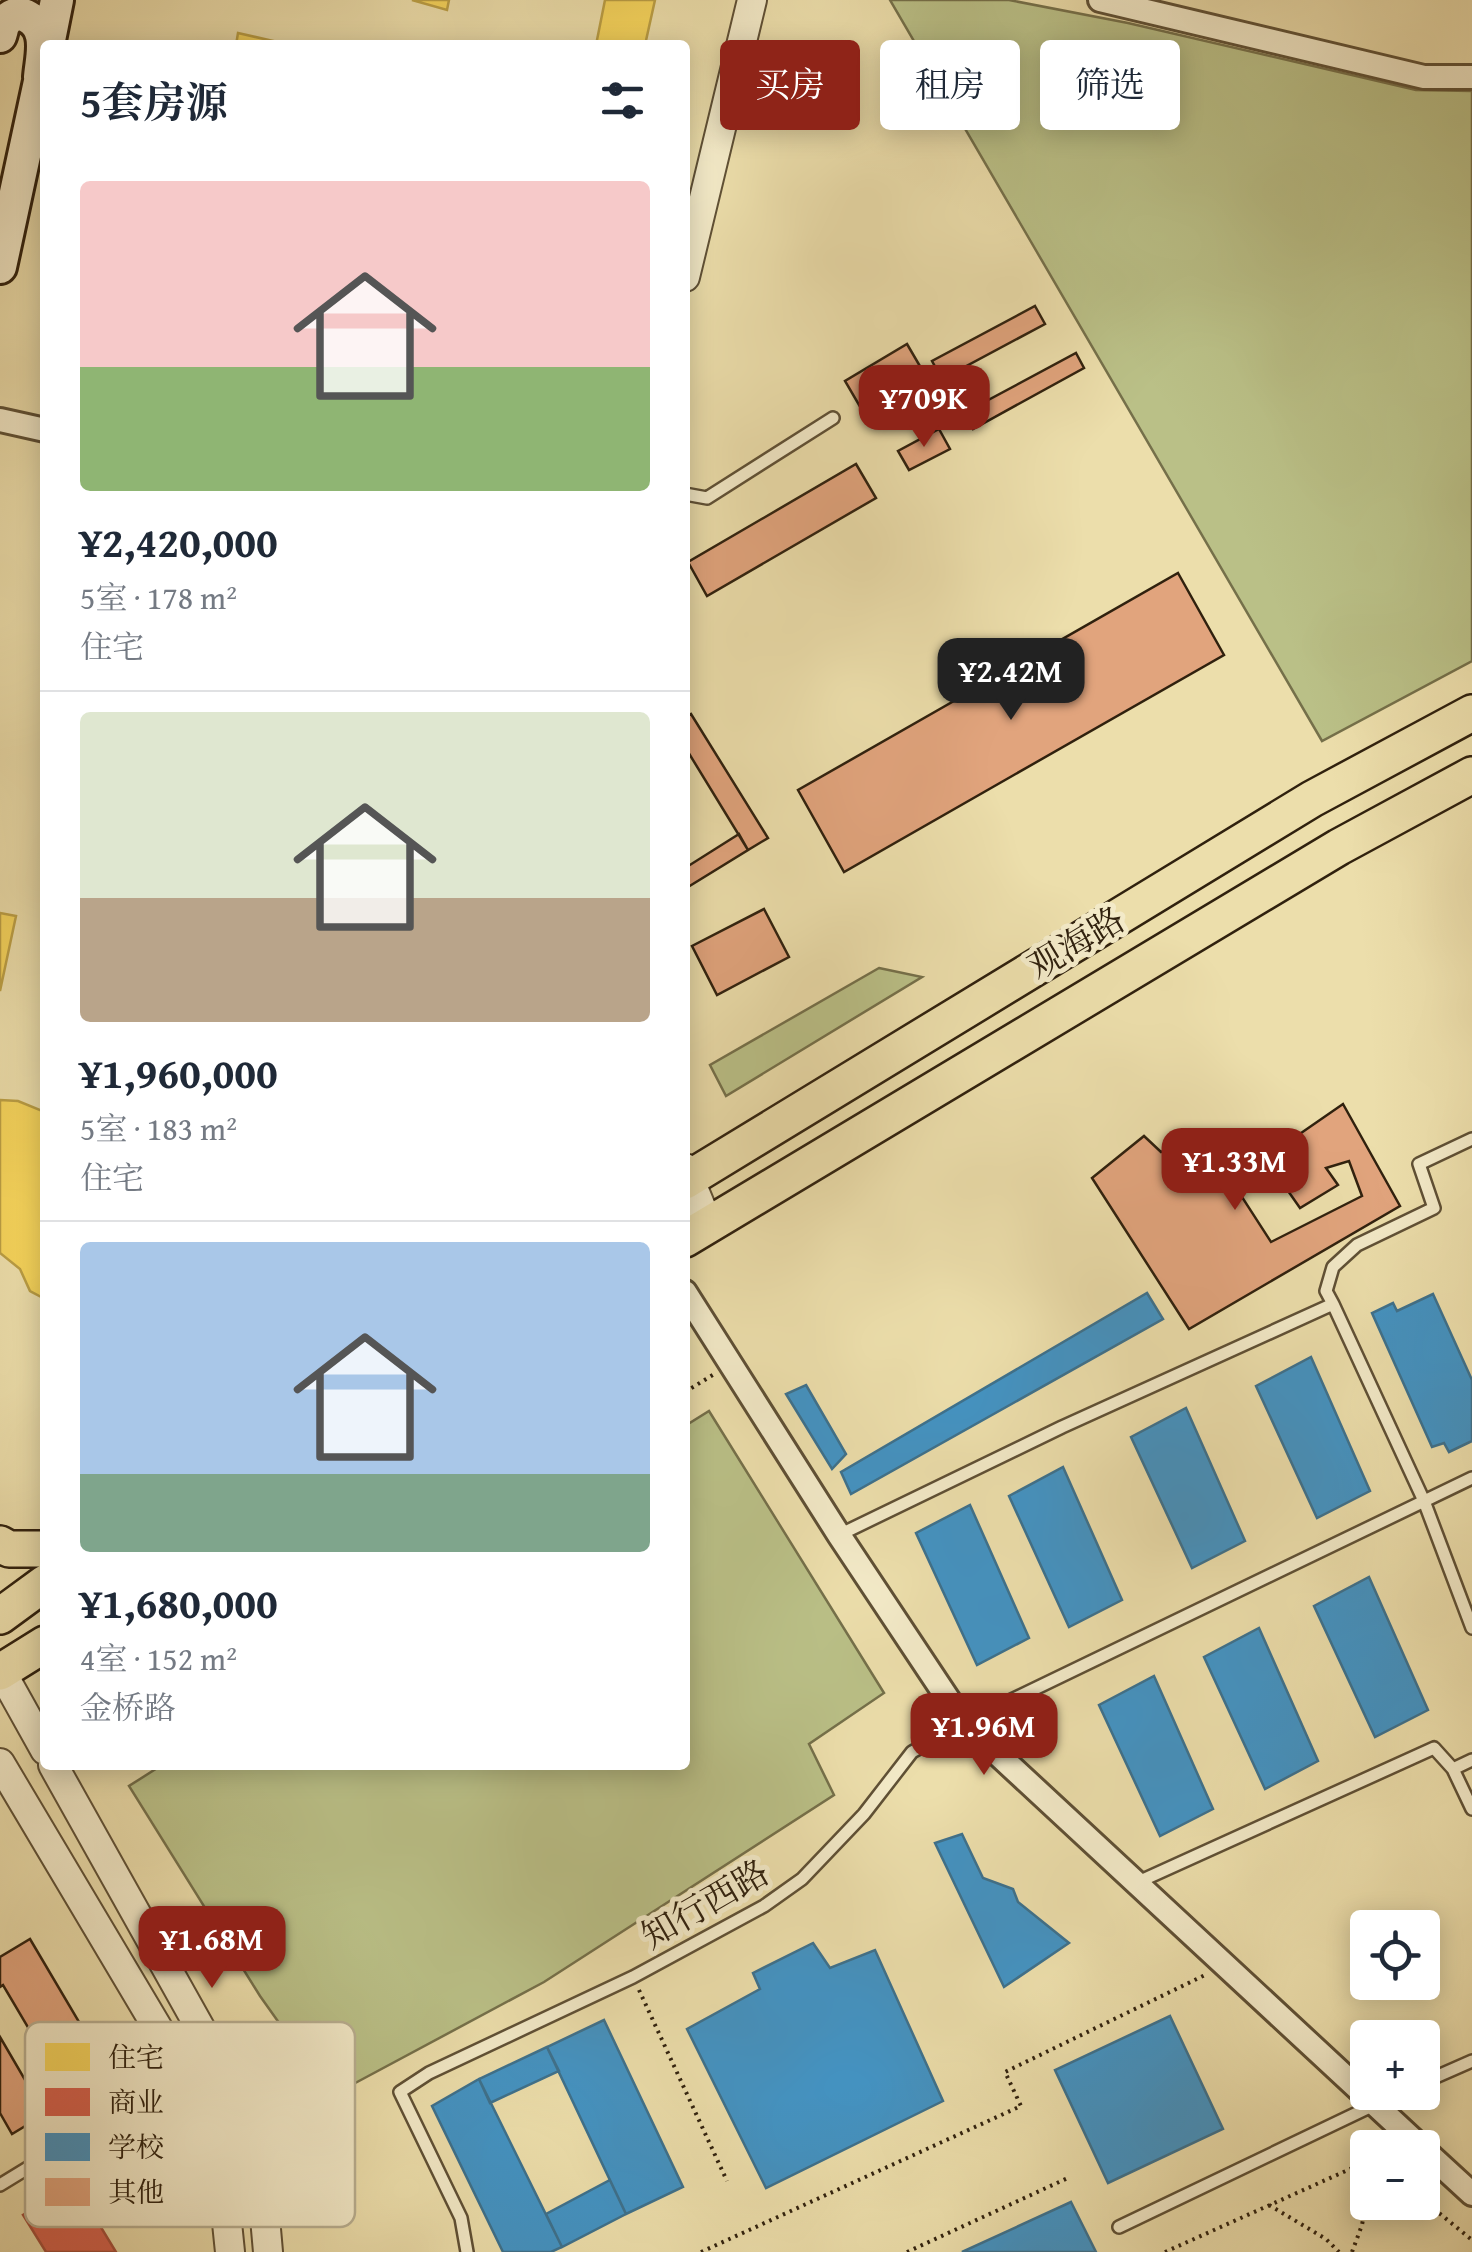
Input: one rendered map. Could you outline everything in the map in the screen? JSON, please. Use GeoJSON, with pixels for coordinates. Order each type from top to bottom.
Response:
{"type":"FeatureCollection","features":[{"type":"Feature","properties":{"kind":"main road"},"geometry":{"type":"LineString","coordinates":[[0,12],[2,0]]}},
{"type":"Feature","properties":{"kind":"main road"},"geometry":{"type":"LineString","coordinates":[[49,40],[58,0]]}},
{"type":"Feature","properties":{"kind":"main road"},"geometry":{"type":"LineString","coordinates":[[0,36],[11,17],[28,16],[37,22],[44,40]]}},
{"type":"Feature","properties":{"kind":"main road"},"geometry":{"type":"LineString","coordinates":[[0,267],[40,79]]}},
{"type":"Feature","properties":{"kind":"main road","name":"观海路"},"geometry":{"type":"LineString","coordinates":[[690,1173],[1312,800],[1472,713]]}},
{"type":"Feature","properties":{"kind":"main road","name":"观海路"},"geometry":{"type":"LineString","coordinates":[[696,1232],[1339,847],[1472,774]]}},
{"type":"Feature","properties":{"kind":"main road"},"geometry":{"type":"LineString","coordinates":[[0,1544],[9,1549],[40,1552]]}},
{"type":"Feature","properties":{"kind":"main road"},"geometry":{"type":"LineString","coordinates":[[0,1616],[40,1587]]}},
{"type":"Feature","properties":{"kind":"main road"},"geometry":{"type":"LineString","coordinates":[[0,1671],[40,1647]]}},
{"type":"Feature","properties":{"kind":"street"},"geometry":{"type":"LineString","coordinates":[[690,256],[752,0]]}},
{"type":"Feature","properties":{"kind":"street"},"geometry":{"type":"LineString","coordinates":[[1100,0],[1424,77],[1472,77]]}},
{"type":"Feature","properties":{"kind":"street"},"geometry":{"type":"LineString","coordinates":[[0,420],[40,429]]}},
{"type":"Feature","properties":{"kind":"street"},"geometry":{"type":"LineString","coordinates":[[690,1194],[696,1232]]}},
{"type":"Feature","properties":{"kind":"street"},"geometry":{"type":"LineString","coordinates":[[690,1300],[964,1723],[1350,2080]]}},
{"type":"Feature","properties":{"kind":"street"},"geometry":{"type":"LineString","coordinates":[[0,1671],[40,1741]]}},
{"type":"Feature","properties":{"kind":"street"},"geometry":{"type":"LineString","coordinates":[[0,1762],[153,2022]]}},
{"type":"Feature","properties":{"kind":"street"},"geometry":{"type":"LineString","coordinates":[[57,1770],[197,2022]]}},
{"type":"Feature","properties":{"kind":"street"},"geometry":{"type":"LineString","coordinates":[[1381,2110],[1403,2130]]}},
{"type":"Feature","properties":{"kind":"street"},"geometry":{"type":"LineString","coordinates":[[1440,2165],[1472,2194]]}},
{"type":"Feature","properties":{"kind":"street"},"geometry":{"type":"LineString","coordinates":[[227,2227],[230,2252]]}},
{"type":"Feature","properties":{"kind":"street"},"geometry":{"type":"LineString","coordinates":[[266,2227],[268,2252]]}},
{"type":"Feature","properties":{"kind":"lane"},"geometry":{"type":"LineString","coordinates":[[690,495],[707,498],[832,418]]}},
{"type":"Feature","properties":{"kind":"lane"},"geometry":{"type":"LineString","coordinates":[[1472,1139],[1419,1164],[1434,1208],[1356,1245],[1333,1267],[1326,1291],[1424,1501],[1472,1628]]}},
{"type":"Feature","properties":{"kind":"lane"},"geometry":{"type":"LineString","coordinates":[[839,1535],[1332,1304]]}},
{"type":"Feature","properties":{"kind":"lane","name":"知行西路"},"geometry":{"type":"LineString","coordinates":[[467,2252],[461,2218],[400,2092],[429,2073],[718,1933],[802,1879],[864,1814],[912,1752],[964,1723],[1472,1478]]}},
{"type":"Feature","properties":{"kind":"lane"},"geometry":{"type":"LineString","coordinates":[[1135,1884],[1434,1748],[1453,1769],[1472,1810]]}},
{"type":"Feature","properties":{"kind":"lane"},"geometry":{"type":"LineString","coordinates":[[1453,1769],[1472,1760]]}},
{"type":"Feature","properties":{"kind":"lane"},"geometry":{"type":"LineString","coordinates":[[1440,2075],[1472,2061]]}},
{"type":"Feature","properties":{"kind":"lane"},"geometry":{"type":"LineString","coordinates":[[1119,2227],[1363,2110]]}},
{"type":"Feature","properties":{"kind":"lane"},"geometry":{"type":"LineString","coordinates":[[0,2185],[25,2170]]}},
{"type":"Feature","properties":{"kind":"path"},"geometry":{"type":"LineString","coordinates":[[690,1389],[716,1373]]}},
{"type":"Feature","properties":{"kind":"path"},"geometry":{"type":"LineString","coordinates":[[701,2252],[1020,2106],[1005,2072],[1227,1964]]}},
{"type":"Feature","properties":{"kind":"path"},"geometry":{"type":"LineString","coordinates":[[633,1977],[726,2181]]}},
{"type":"Feature","properties":{"kind":"path"},"geometry":{"type":"LineString","coordinates":[[1165,2252],[1350,2169]]}},
{"type":"Feature","properties":{"kind":"path"},"geometry":{"type":"LineString","coordinates":[[907,2252],[1070,2178]]}},
{"type":"Feature","properties":{"kind":"path"},"geometry":{"type":"LineString","coordinates":[[1269,2205],[1326,2239],[1339,2252]]}},
{"type":"Feature","properties":{"kind":"path"},"geometry":{"type":"LineString","coordinates":[[1440,2213],[1472,2240]]}},
{"type":"Feature","properties":{"kind":"path"},"geometry":{"type":"LineString","coordinates":[[1352,2252],[1363,2220]]}},
{"type":"Feature","properties":{"kind":"green space"},"geometry":{"type":"Polygon","coordinates":[[[890,0],[1009,0],[1128,23],[1416,90],[1472,91],[1472,661],[1322,741],[966,130],[1020,130],[1020,40],[913,40],[890,0]]]}},
{"type":"Feature","properties":{"kind":"green space"},"geometry":{"type":"Polygon","coordinates":[[[879,968],[922,977],[726,1096],[710,1065],[879,968]]]}},
{"type":"Feature","properties":{"kind":"green space"},"geometry":{"type":"Polygon","coordinates":[[[709,1411],[884,1693],[809,1744],[834,1795],[544,1982],[355,2083],[355,2022],[278,2022],[129,1786],[154,1770],[690,1770],[690,1423],[709,1411]]]}},
{"type":"Feature","properties":{"kind":"building: 住宅"},"geometry":{"type":"Polygon","coordinates":[[[412,0],[449,0],[447,10],[412,0]]]}},
{"type":"Feature","properties":{"kind":"building: 住宅"},"geometry":{"type":"Polygon","coordinates":[[[605,0],[655,0],[646,40],[597,40],[605,0]]]}},
{"type":"Feature","properties":{"kind":"building: 住宅"},"geometry":{"type":"Polygon","coordinates":[[[238,33],[269,40],[237,40],[238,33]]]}},
{"type":"Feature","properties":{"kind":"building: 住宅"},"geometry":{"type":"Polygon","coordinates":[[[0,913],[16,916],[0,991],[0,913]]]}},
{"type":"Feature","properties":{"kind":"building: 住宅"},"geometry":{"type":"Polygon","coordinates":[[[0,1100],[18,1101],[40,1110],[40,1296],[30,1291],[20,1269],[0,1253],[0,1100]]]}},
{"type":"Feature","properties":{"kind":"building: 商业"},"geometry":{"type":"Polygon","coordinates":[[[30,2227],[101,2227],[116,2252],[46,2252],[30,2227]]]}},
{"type":"Feature","properties":{"kind":"building: 学校"},"geometry":{"type":"Polygon","coordinates":[[[1147,1293],[1163,1319],[851,1494],[841,1472],[1147,1293]]]}},
{"type":"Feature","properties":{"kind":"building: 学校"},"geometry":{"type":"Polygon","coordinates":[[[1433,1294],[1472,1380],[1472,1441],[1449,1452],[1444,1443],[1432,1447],[1372,1313],[1393,1303],[1397,1311],[1433,1294]]]}},
{"type":"Feature","properties":{"kind":"building: 学校"},"geometry":{"type":"Polygon","coordinates":[[[1311,1357],[1370,1491],[1317,1518],[1256,1386],[1311,1357]]]}},
{"type":"Feature","properties":{"kind":"building: 学校"},"geometry":{"type":"Polygon","coordinates":[[[806,1385],[846,1454],[832,1469],[786,1394],[806,1385]]]}},
{"type":"Feature","properties":{"kind":"building: 学校"},"geometry":{"type":"Polygon","coordinates":[[[1186,1408],[1245,1541],[1192,1568],[1131,1437],[1186,1408]]]}},
{"type":"Feature","properties":{"kind":"building: 学校"},"geometry":{"type":"Polygon","coordinates":[[[1063,1467],[1122,1600],[1069,1627],[1009,1496],[1063,1467]]]}},
{"type":"Feature","properties":{"kind":"building: 学校"},"geometry":{"type":"Polygon","coordinates":[[[970,1505],[1029,1638],[977,1665],[916,1533],[970,1505]]]}},
{"type":"Feature","properties":{"kind":"building: 学校"},"geometry":{"type":"Polygon","coordinates":[[[1369,1577],[1428,1710],[1375,1737],[1314,1606],[1369,1577]]]}},
{"type":"Feature","properties":{"kind":"building: 学校"},"geometry":{"type":"Polygon","coordinates":[[[1259,1628],[1318,1761],[1265,1789],[1204,1657],[1259,1628]]]}},
{"type":"Feature","properties":{"kind":"building: 学校"},"geometry":{"type":"Polygon","coordinates":[[[1154,1676],[1213,1809],[1160,1836],[1099,1705],[1154,1676]]]}},
{"type":"Feature","properties":{"kind":"building: 学校"},"geometry":{"type":"Polygon","coordinates":[[[962,1834],[983,1878],[1013,1889],[1018,1902],[1069,1943],[1004,1987],[935,1843],[962,1834]]]}},
{"type":"Feature","properties":{"kind":"building: 学校"},"geometry":{"type":"Polygon","coordinates":[[[813,1943],[830,1968],[875,1950],[943,2101],[766,2188],[687,2029],[760,1989],[753,1973],[813,1943]]]}},
{"type":"Feature","properties":{"kind":"building: 学校"},"geometry":{"type":"Polygon","coordinates":[[[1170,2016],[1223,2129],[1108,2183],[1055,2070],[1170,2016]]]}},
{"type":"Feature","properties":{"kind":"building: 学校"},"geometry":{"type":"Polygon","coordinates":[[[604,2020],[683,2187],[626,2214],[547,2047],[604,2020]]]}},
{"type":"Feature","properties":{"kind":"building: 学校"},"geometry":{"type":"Polygon","coordinates":[[[547,2047],[559,2071],[490,2103],[479,2079],[547,2047]]]}},
{"type":"Feature","properties":{"kind":"building: 学校"},"geometry":{"type":"Polygon","coordinates":[[[479,2079],[562,2247],[551,2252],[503,2252],[432,2106],[479,2079]]]}},
{"type":"Feature","properties":{"kind":"building: 学校"},"geometry":{"type":"Polygon","coordinates":[[[610,2180],[626,2214],[562,2247],[546,2214],[610,2180]]]}},
{"type":"Feature","properties":{"kind":"building: 学校"},"geometry":{"type":"Polygon","coordinates":[[[1071,2202],[1096,2252],[962,2252],[1071,2202]]]}},
{"type":"Feature","properties":{"kind":"building: 其他"},"geometry":{"type":"Polygon","coordinates":[[[1035,306],[1045,324],[942,379],[932,361],[1035,306]]]}},
{"type":"Feature","properties":{"kind":"building: 其他"},"geometry":{"type":"Polygon","coordinates":[[[907,344],[931,385],[869,422],[845,381],[907,344]]]}},
{"type":"Feature","properties":{"kind":"building: 其他"},"geometry":{"type":"Polygon","coordinates":[[[1076,353],[1084,368],[973,429],[964,413],[1076,353]]]}},
{"type":"Feature","properties":{"kind":"building: 其他"},"geometry":{"type":"Polygon","coordinates":[[[939,429],[950,449],[909,470],[898,451],[939,429]]]}},
{"type":"Feature","properties":{"kind":"building: 其他"},"geometry":{"type":"Polygon","coordinates":[[[856,464],[876,498],[707,596],[690,561],[856,464]]]}},
{"type":"Feature","properties":{"kind":"building: 其他"},"geometry":{"type":"Polygon","coordinates":[[[1178,573],[1224,655],[844,872],[798,790],[1178,573]]]}},
{"type":"Feature","properties":{"kind":"building: 其他"},"geometry":{"type":"Polygon","coordinates":[[[690,715],[768,838],[748,850],[690,755],[690,715]]]}},
{"type":"Feature","properties":{"kind":"building: 其他"},"geometry":{"type":"Polygon","coordinates":[[[739,834],[748,850],[690,886],[690,865],[739,834]]]}},
{"type":"Feature","properties":{"kind":"building: 其他"},"geometry":{"type":"Polygon","coordinates":[[[764,909],[789,957],[717,995],[692,946],[764,909]]]}},
{"type":"Feature","properties":{"kind":"building: 其他"},"geometry":{"type":"Polygon","coordinates":[[[1343,1104],[1400,1206],[1189,1329],[1092,1178],[1144,1136],[1161,1152],[1202,1135],[1271,1242],[1362,1196],[1349,1161],[1326,1168],[1338,1185],[1300,1208],[1265,1158],[1343,1104]]]}},
{"type":"Feature","properties":{"kind":"building: 其他"},"geometry":{"type":"Polygon","coordinates":[[[30,1939],[79,2022],[25,2022],[3,1985],[0,1987],[0,1957],[30,1939]]]}},
{"type":"Feature","properties":{"kind":"building: 其他"},"geometry":{"type":"Polygon","coordinates":[[[0,2037],[25,2080],[25,2126],[12,2134],[0,2113],[0,2037]]]}}]}
